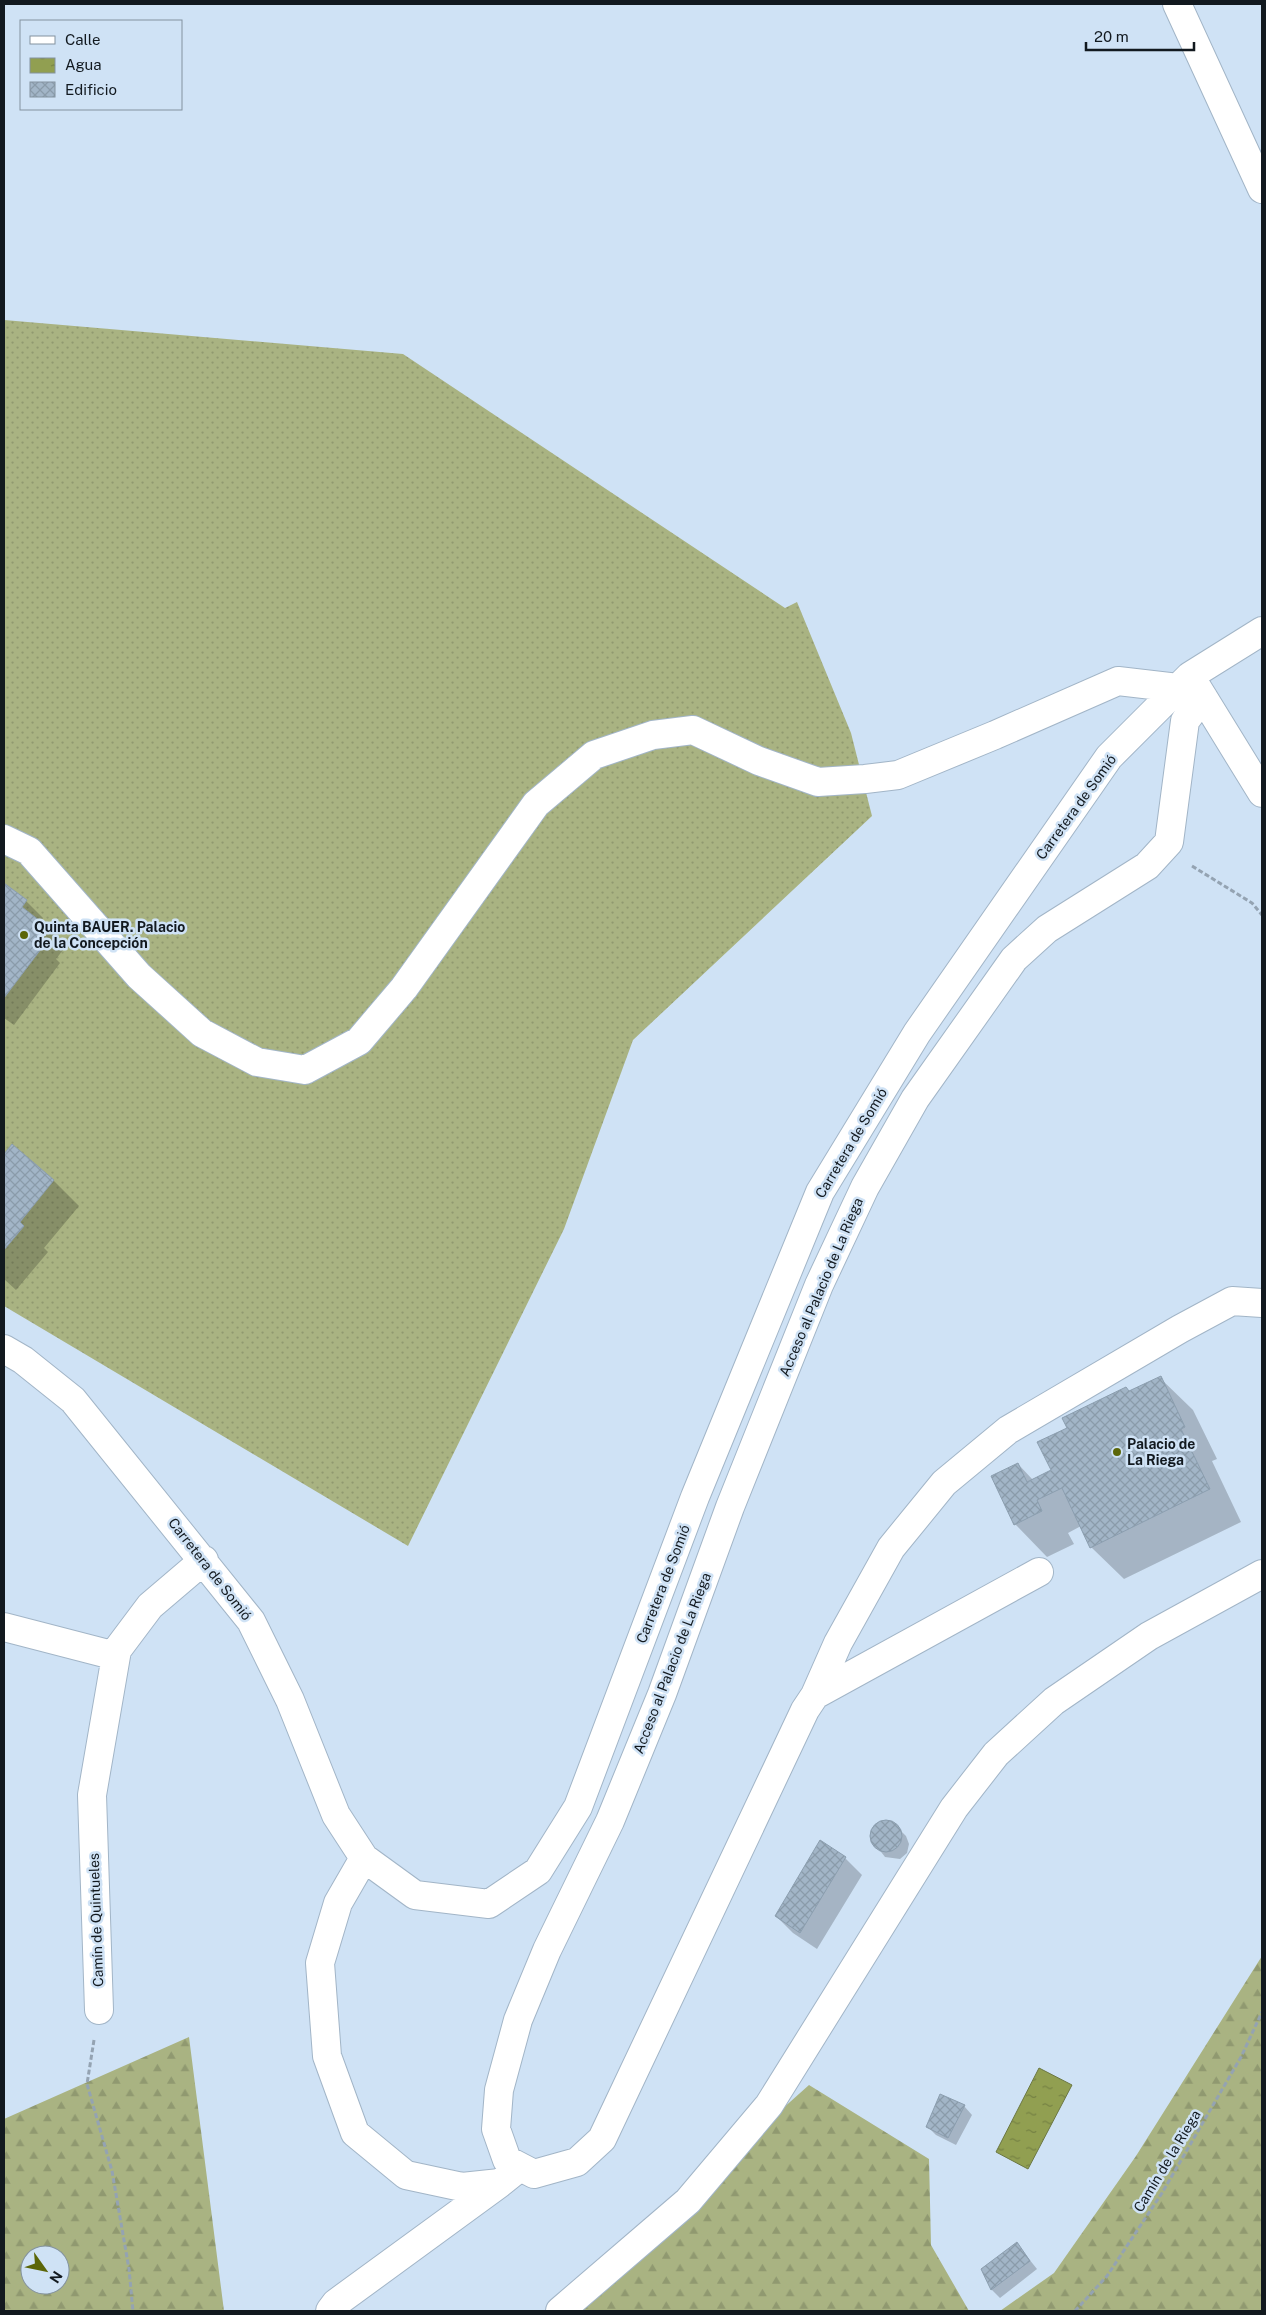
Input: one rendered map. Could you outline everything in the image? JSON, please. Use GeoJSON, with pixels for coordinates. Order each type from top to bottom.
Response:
{"type":"FeatureCollection","features":[{"type":"Feature","properties":{"kind":"street"},"geometry":{"type":"LineString","coordinates":[[1177,4],[1262,190]]}},
{"type":"Feature","properties":{"kind":"street","name":"Carretera de Somió"},"geometry":{"type":"LineString","coordinates":[[4,1349],[23,1360],[73,1400],[252,1621],[290,1700],[336,1815],[364,1858],[415,1894],[489,1904],[538,1872],[578,1807],[695,1497],[820,1192],[917,1033],[1109,757],[1190,687],[1262,631]]}},
{"type":"Feature","properties":{"kind":"street"},"geometry":{"type":"LineString","coordinates":[[4,839],[29,851],[139,976],[202,1033],[257,1062],[305,1070],[359,1041],[404,988],[536,804],[594,755],[653,735],[693,730],[759,761],[818,782],[865,780],[898,775],[996,735],[1118,681],[1190,687]]}},
{"type":"Feature","properties":{"kind":"street"},"geometry":{"type":"LineString","coordinates":[[1190,687],[1262,793]]}},
{"type":"Feature","properties":{"kind":"street"},"geometry":{"type":"LineString","coordinates":[[1169,842],[1190,687]]}},
{"type":"Feature","properties":{"kind":"street","name":"Acceso al Palacio de La Riega"},"geometry":{"type":"LineString","coordinates":[[510,2175],[508,2160],[496,2128],[499,2090],[518,2020],[547,1950],[610,1822],[662,1694],[730,1507],[815,1294],[865,1187],[915,1099],[1014,959],[1047,929],[1147,866],[1169,842]]}},
{"type":"Feature","properties":{"kind":"street"},"geometry":{"type":"LineString","coordinates":[[364,1858],[338,1902],[320,1963],[328,2056],[355,2133],[406,2174],[462,2187],[510,2175],[534,2174],[577,2162],[602,2139],[801,1718],[815,1695],[838,1643],[891,1548],[944,1483],[1008,1430],[1180,1329],[1232,1301],[1262,1303]]}},
{"type":"Feature","properties":{"kind":"street","name":"Camín de Quintueles"},"geometry":{"type":"LineString","coordinates":[[99,2010],[92,1795],[117,1650],[150,1606],[204,1560]]}},
{"type":"Feature","properties":{"kind":"street"},"geometry":{"type":"LineString","coordinates":[[815,1695],[1039,1572]]}},
{"type":"Feature","properties":{"kind":"street"},"geometry":{"type":"LineString","coordinates":[[560,2311],[688,2201],[769,2105],[954,1808],[996,1754],[1054,1701],[1149,1636],[1262,1574]]}},
{"type":"Feature","properties":{"kind":"street"},"geometry":{"type":"LineString","coordinates":[[4,1627],[116,1656]]}},
{"type":"Feature","properties":{"kind":"street"},"geometry":{"type":"LineString","coordinates":[[330,2311],[336,2303],[510,2175]]}},
{"type":"Feature","properties":{"kind":"path"},"geometry":{"type":"LineString","coordinates":[[1169,842],[1186,863],[1252,903],[1262,915]]}},
{"type":"Feature","properties":{"kind":"path"},"geometry":{"type":"LineString","coordinates":[[99,2010],[87,2084],[112,2171],[129,2268],[133,2311]]}},
{"type":"Feature","properties":{"kind":"path","name":"Camín de la Riega"},"geometry":{"type":"LineString","coordinates":[[1075,2311],[1107,2276],[1162,2193],[1241,2057],[1262,2012]]}},
{"type":"Feature","properties":{"kind":"green space"},"geometry":{"type":"Polygon","coordinates":[[[4,320],[403,354],[785,608],[797,602],[851,733],[872,816],[633,1040],[564,1229],[408,1546],[4,1306],[4,320]]]}},
{"type":"Feature","properties":{"kind":"green space"},"geometry":{"type":"Polygon","coordinates":[[[1262,1956],[1262,2311],[1000,2311],[1054,2273],[1136,2156],[1262,1956]]]}},
{"type":"Feature","properties":{"kind":"green space"},"geometry":{"type":"Polygon","coordinates":[[[189,2037],[224,2311],[4,2311],[4,2119],[189,2037]]]}},
{"type":"Feature","properties":{"kind":"green space"},"geometry":{"type":"Polygon","coordinates":[[[809,2085],[929,2159],[931,2245],[969,2311],[556,2311],[809,2085]]]}},
{"type":"Feature","properties":{"kind":"water"},"geometry":{"type":"Polygon","coordinates":[[[1039,2068],[1072,2085],[1028,2169],[996,2152],[1039,2068]]]}},
{"type":"Feature","properties":{"kind":"building","name":"Quinta BAUER. Palacio de la Concepción"},"geometry":{"type":"Polygon","coordinates":[[[4,883],[27,900],[22,907],[49,928],[39,941],[44,945],[4,998],[4,883]]]}},
{"type":"Feature","properties":{"kind":"building"},"geometry":{"type":"Polygon","coordinates":[[[12,1144],[54,1180],[20,1222],[24,1226],[4,1250],[4,1154],[12,1144]]]}},
{"type":"Feature","properties":{"kind":"building","name":"Palacio de La Riega"},"geometry":{"type":"Polygon","coordinates":[[[1161,1376],[1185,1427],[1181,1429],[1210,1489],[1090,1548],[1062,1488],[1037,1500],[1042,1511],[1014,1525],[991,1476],[1018,1463],[1027,1482],[1051,1470],[1037,1442],[1067,1428],[1062,1418],[1126,1387],[1129,1391],[1161,1376]]]}},
{"type":"Feature","properties":{"kind":"building"},"geometry":{"type":"Polygon","coordinates":[[[886,1820],[892,1821],[897,1825],[901,1830],[901,1842],[897,1847],[892,1851],[886,1852],[880,1851],[875,1847],[871,1842],[870,1836],[871,1830],[875,1825],[880,1821],[886,1820]]]}},
{"type":"Feature","properties":{"kind":"building"},"geometry":{"type":"Polygon","coordinates":[[[820,1840],[846,1857],[800,1933],[775,1916],[820,1840]]]}},
{"type":"Feature","properties":{"kind":"building"},"geometry":{"type":"Polygon","coordinates":[[[940,2094],[965,2105],[948,2138],[926,2127],[940,2094]]]}},
{"type":"Feature","properties":{"kind":"building"},"geometry":{"type":"Polygon","coordinates":[[[1017,2242],[1030,2261],[991,2290],[981,2269],[1017,2242]]]}},
{"type":"Feature","properties":{"kind":"place","name":"Quinta BAUER. Palacio de la Concepción"},"geometry":{"type":"Point","coordinates":[24,935]}},
{"type":"Feature","properties":{"kind":"place","name":"Palacio de La Riega"},"geometry":{"type":"Point","coordinates":[1117,1452]}}]}
